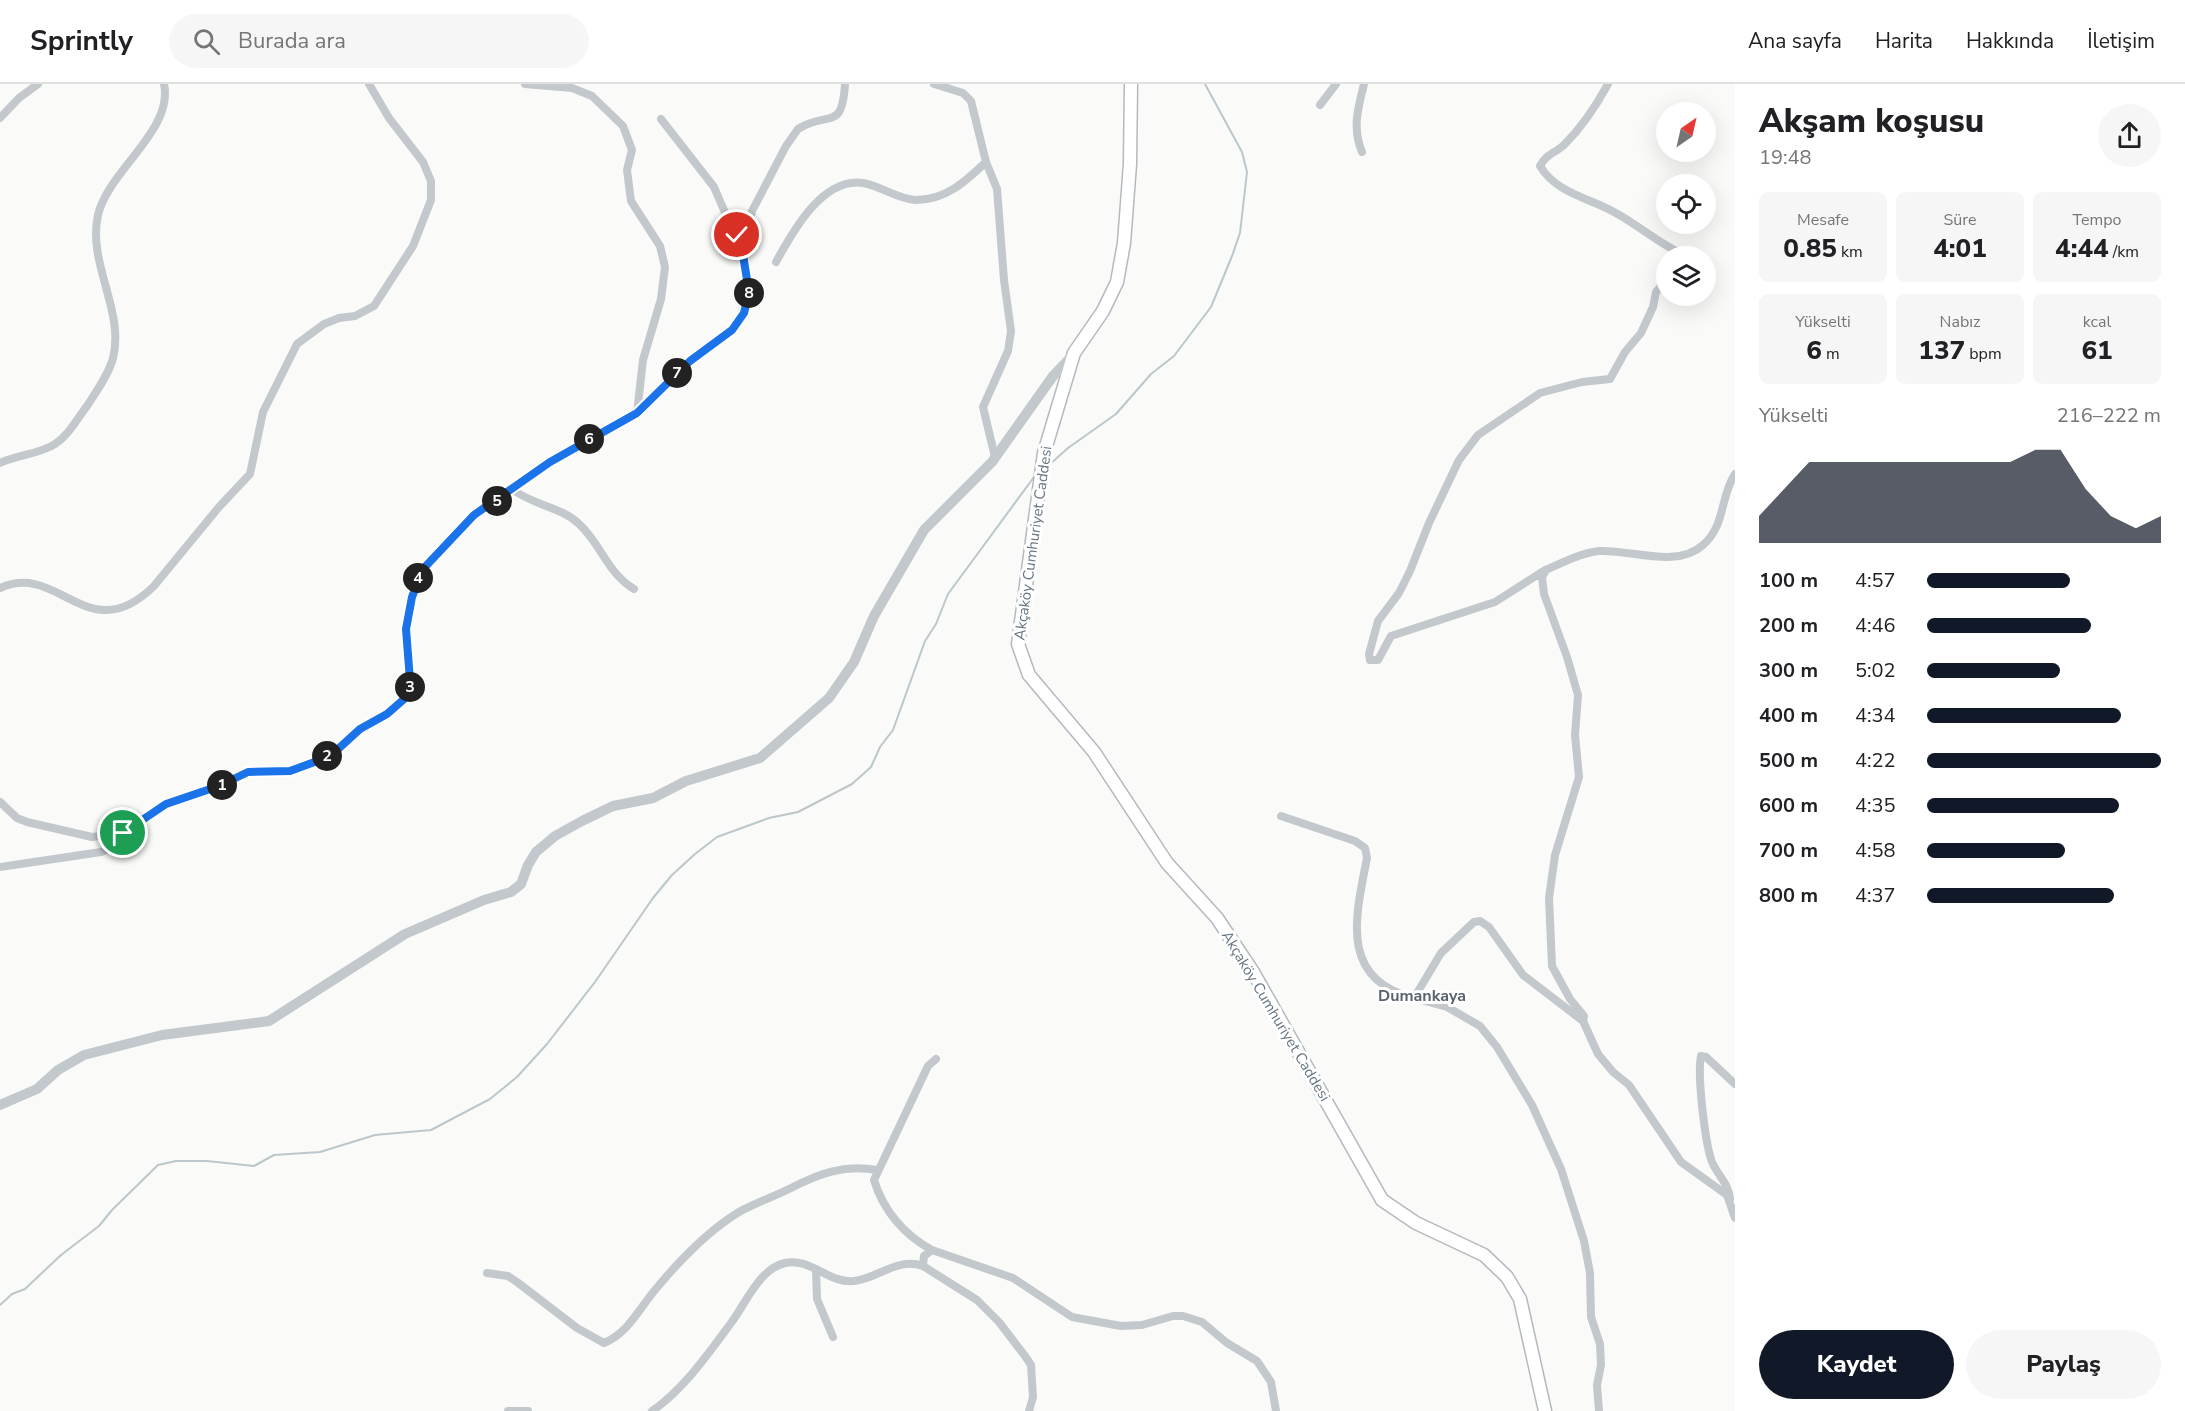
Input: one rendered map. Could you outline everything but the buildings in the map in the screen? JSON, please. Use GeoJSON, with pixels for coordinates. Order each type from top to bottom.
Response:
{"type":"FeatureCollection","features":[{"type":"Feature","properties":{"kind":"main road","name":"Akçaköy Cumhuriyet Caddesi"},"geometry":{"type":"LineString","coordinates":[[1131,84],[1130,164],[1124,243],[1117,282],[1103,310],[1074,353],[1044,453],[1018,644],[1029,675],[1095,752],[1167,862],[1217,918],[1253,972],[1382,1200],[1416,1223],[1484,1255],[1507,1277],[1520,1299],[1545,1411]]}},
{"type":"Feature","properties":{"kind":"street"},"geometry":{"type":"LineString","coordinates":[[0,118],[19,98],[38,84]]}},
{"type":"Feature","properties":{"kind":"street"},"geometry":{"type":"LineString","coordinates":[[0,463],[53,446],[65,437],[96,392],[113,359],[115,332],[99,259],[99,213],[112,185],[156,124],[165,104],[164,84]]}},
{"type":"Feature","properties":{"kind":"street"},"geometry":{"type":"LineString","coordinates":[[0,588],[14,582],[25,582],[46,587],[83,606],[100,611],[116,611],[142,597],[154,586],[219,507],[247,479],[254,465],[263,412],[297,344],[324,324],[339,318],[355,316],[374,306],[413,246],[431,200],[432,187],[423,162],[389,118],[369,84]]}},
{"type":"Feature","properties":{"kind":"street"},"geometry":{"type":"LineString","coordinates":[[525,84],[572,88],[592,96],[623,126],[632,150],[627,170],[631,201],[660,246],[665,267],[661,299],[642,360],[637,413]]}},
{"type":"Feature","properties":{"kind":"street"},"geometry":{"type":"LineString","coordinates":[[743,255],[752,211],[786,146],[798,129],[807,123],[837,115],[843,107],[844,84]]}},
{"type":"Feature","properties":{"kind":"street"},"geometry":{"type":"LineString","coordinates":[[934,84],[963,93],[971,101],[986,162],[998,189],[1004,280],[1011,331],[1008,351],[983,406],[995,457]]}},
{"type":"Feature","properties":{"kind":"street"},"geometry":{"type":"LineString","coordinates":[[1320,105],[1336,84]]}},
{"type":"Feature","properties":{"kind":"street"},"geometry":{"type":"LineString","coordinates":[[1362,152],[1356,139],[1356,118],[1364,84]]}},
{"type":"Feature","properties":{"kind":"street"},"geometry":{"type":"LineString","coordinates":[[1608,84],[1587,119],[1563,146],[1543,159],[1540,166],[1547,177],[1576,195],[1613,211],[1653,240],[1665,246]]}},
{"type":"Feature","properties":{"kind":"street"},"geometry":{"type":"LineString","coordinates":[[0,867],[100,852],[119,844],[132,829],[166,804],[219,786],[248,772],[290,771],[320,760],[337,750],[360,729],[387,714],[411,693],[406,629],[418,578],[466,521],[550,462],[637,413],[690,361],[732,330],[744,313],[749,292],[743,255],[714,187],[661,119]]}},
{"type":"Feature","properties":{"kind":"street"},"geometry":{"type":"LineString","coordinates":[[776,262],[790,234],[803,217],[843,185],[864,183],[904,198],[926,199],[956,189],[986,162]]}},
{"type":"Feature","properties":{"kind":"street"},"geometry":{"type":"LineString","coordinates":[[1656,292],[1653,307],[1641,333],[1624,352],[1610,379],[1582,382],[1540,393],[1478,435],[1459,460],[1399,593],[1378,621],[1369,654],[1370,660],[1378,660],[1391,636],[1495,602],[1546,570],[1599,551],[1662,556],[1685,555],[1703,546],[1723,515],[1725,498],[1735,474]]}},
{"type":"Feature","properties":{"kind":"street"},"geometry":{"type":"LineString","coordinates":[[0,1105],[37,1089],[58,1070],[84,1055],[162,1035],[268,1021],[405,934],[484,900],[511,892],[521,884],[536,852],[555,836],[582,821],[613,806],[653,798],[686,781],[760,758],[829,698],[854,662],[874,616],[924,530],[995,457],[1053,376],[1074,353]]}},
{"type":"Feature","properties":{"kind":"street"},"geometry":{"type":"LineString","coordinates":[[512,489],[529,501],[576,521],[617,577],[634,589]]}},
{"type":"Feature","properties":{"kind":"street"},"geometry":{"type":"LineString","coordinates":[[1546,570],[1542,577],[1544,594],[1578,695],[1575,735],[1579,777],[1555,855],[1549,898],[1552,966],[1570,999],[1584,1016],[1583,1021]]}},
{"type":"Feature","properties":{"kind":"street"},"geometry":{"type":"LineString","coordinates":[[0,802],[18,818],[27,822],[92,837],[113,836],[132,829]]}},
{"type":"Feature","properties":{"kind":"street"},"geometry":{"type":"LineString","coordinates":[[1281,816],[1355,842],[1365,848],[1367,858],[1355,919],[1358,951],[1369,970],[1383,985],[1400,994],[1448,1007],[1480,1026],[1497,1047],[1537,1116],[1561,1169],[1584,1241],[1590,1273],[1591,1317],[1600,1344],[1601,1365],[1597,1385],[1599,1411]]}},
{"type":"Feature","properties":{"kind":"street"},"geometry":{"type":"LineString","coordinates":[[1414,998],[1441,953],[1474,922],[1480,921],[1489,927],[1523,975],[1583,1021],[1598,1054],[1613,1072],[1629,1085],[1681,1162],[1730,1199]]}},
{"type":"Feature","properties":{"kind":"street"},"geometry":{"type":"LineString","coordinates":[[1735,1084],[1706,1057],[1701,1056],[1701,1088],[1712,1162],[1729,1188],[1735,1218]]}},
{"type":"Feature","properties":{"kind":"street"},"geometry":{"type":"LineString","coordinates":[[936,1059],[928,1066],[916,1096],[874,1180],[877,1190],[906,1233],[932,1250],[1013,1278],[1072,1317],[1122,1326],[1142,1324],[1173,1316],[1183,1316],[1202,1322],[1227,1342],[1257,1361],[1271,1382],[1276,1411]]}},
{"type":"Feature","properties":{"kind":"street"},"geometry":{"type":"LineString","coordinates":[[488,1273],[508,1276],[517,1281],[577,1328],[604,1343],[614,1339],[633,1320],[656,1289],[696,1245],[739,1212],[824,1173],[846,1168],[877,1170]]}},
{"type":"Feature","properties":{"kind":"street"},"geometry":{"type":"LineString","coordinates":[[923,1266],[924,1256],[932,1250]]}},
{"type":"Feature","properties":{"kind":"street"},"geometry":{"type":"LineString","coordinates":[[652,1411],[674,1393],[768,1272],[787,1262],[797,1262],[845,1282],[876,1276],[903,1263],[923,1266],[976,1299],[999,1322],[1031,1365],[1033,1397],[1029,1411]]}},
{"type":"Feature","properties":{"kind":"street"},"geometry":{"type":"LineString","coordinates":[[816,1269],[817,1299],[833,1336]]}},
{"type":"Feature","properties":{"kind":"street"},"geometry":{"type":"LineString","coordinates":[[508,1411],[528,1411]]}},
{"type":"Feature","properties":{"kind":"waterway"},"geometry":{"type":"LineString","coordinates":[[1048,466],[1068,448],[1116,414],[1151,374],[1174,356],[1211,307],[1232,256],[1240,233],[1247,172],[1242,152],[1205,84]]}},
{"type":"Feature","properties":{"kind":"waterway"},"geometry":{"type":"LineString","coordinates":[[0,1305],[12,1294],[25,1289],[61,1255],[99,1226],[158,1165],[176,1161],[207,1161],[254,1166],[274,1155],[320,1152],[375,1135],[431,1130],[490,1099],[517,1077],[547,1044],[595,982],[653,898],[672,875],[695,854],[717,837],[769,818],[798,812],[852,784],[871,767],[880,747],[893,730],[925,641],[936,624],[948,594],[1034,477]]}},
{"type":"Feature","properties":{"kind":"district","name":"Dumankaya"},"geometry":{"type":"Point","coordinates":[1422,995]}},
{"type":"Feature","properties":{"kind":"route"},"geometry":{"type":"LineString","coordinates":[[123,833],[166,804],[219,786],[248,772],[279,773],[310,765],[337,750],[360,729],[387,714],[411,693],[406,629],[412,597],[424,568],[466,521],[550,462],[637,413],[706,347],[732,330],[744,313],[749,292],[737,235]]}}]}
